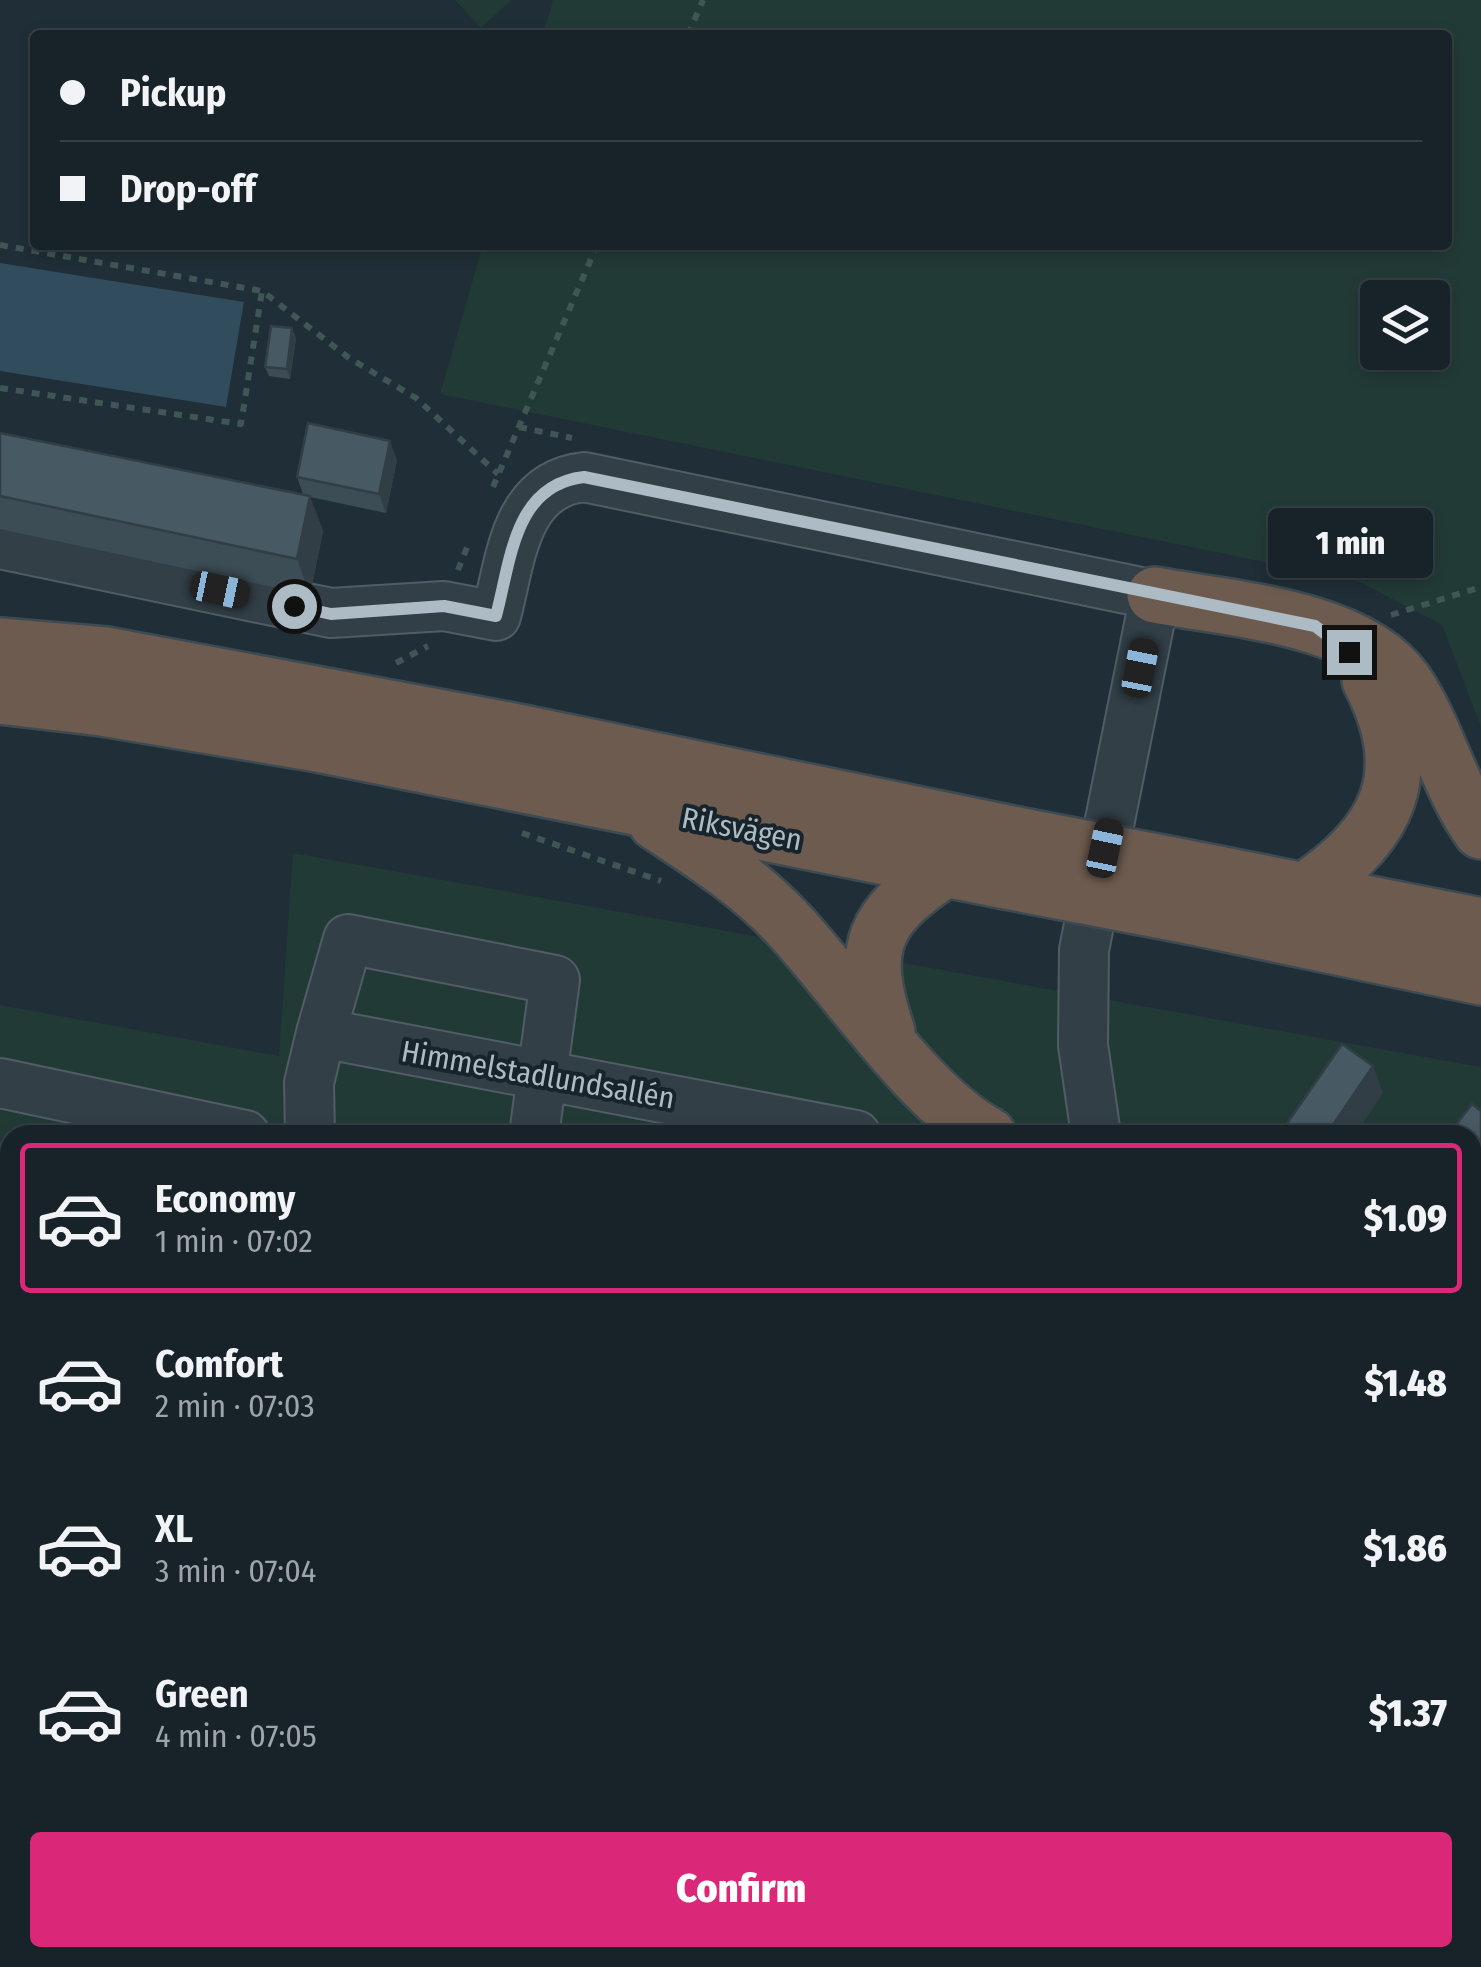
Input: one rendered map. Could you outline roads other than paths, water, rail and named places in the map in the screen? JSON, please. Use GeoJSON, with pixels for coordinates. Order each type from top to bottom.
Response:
{"type":"FeatureCollection","features":[{"type":"Feature","properties":{"kind":"highway"},"geometry":{"type":"LineString","coordinates":[[1155,595],[1315,626],[1348,637],[1403,680],[1458,798],[1481,831]]}},
{"type":"Feature","properties":{"kind":"highway"},"geometry":{"type":"LineString","coordinates":[[1306,890],[1341,867],[1368,840],[1392,786],[1395,744],[1387,713],[1369,678],[1349,652],[1315,626]]}},
{"type":"Feature","properties":{"kind":"highway","name":"Riksvägen"},"geometry":{"type":"LineString","coordinates":[[0,646],[106,654],[513,731],[1012,858],[1198,894],[1481,977]]}},
{"type":"Feature","properties":{"kind":"highway","name":"Riksvägen"},"geometry":{"type":"LineString","coordinates":[[0,696],[102,708],[318,744],[947,868],[1012,858]]}},
{"type":"Feature","properties":{"kind":"highway"},"geometry":{"type":"LineString","coordinates":[[637,809],[755,892],[950,1107],[974,1125]]}},
{"type":"Feature","properties":{"kind":"highway"},"geometry":{"type":"LineString","coordinates":[[889,1040],[872,974],[873,943],[891,908],[947,868]]}},
{"type":"Feature","properties":{"kind":"highway","name":"Riksvägen"},"geometry":{"type":"LineString","coordinates":[[1198,894],[1306,890],[1481,926]]}},
{"type":"Feature","properties":{"kind":"street"},"geometry":{"type":"LineString","coordinates":[[0,544],[331,614],[444,606],[496,616],[522,518],[532,500],[563,480],[584,477],[1155,595],[1084,950],[1083,1045],[1095,1125]]}},
{"type":"Feature","properties":{"kind":"street"},"geometry":{"type":"LineString","coordinates":[[310,1125],[308,1084],[348,938],[554,980],[535,1125]]}},
{"type":"Feature","properties":{"kind":"street","name":"Himmelstadlundsallén"},"geometry":{"type":"LineString","coordinates":[[321,1033],[803,1125]]}},
{"type":"Feature","properties":{"kind":"street"},"geometry":{"type":"LineString","coordinates":[[0,1082],[199,1125]]}},
{"type":"Feature","properties":{"kind":"water"},"geometry":{"type":"Polygon","coordinates":[[[0,263],[244,302],[226,407],[0,371],[0,263]]]}}]}
